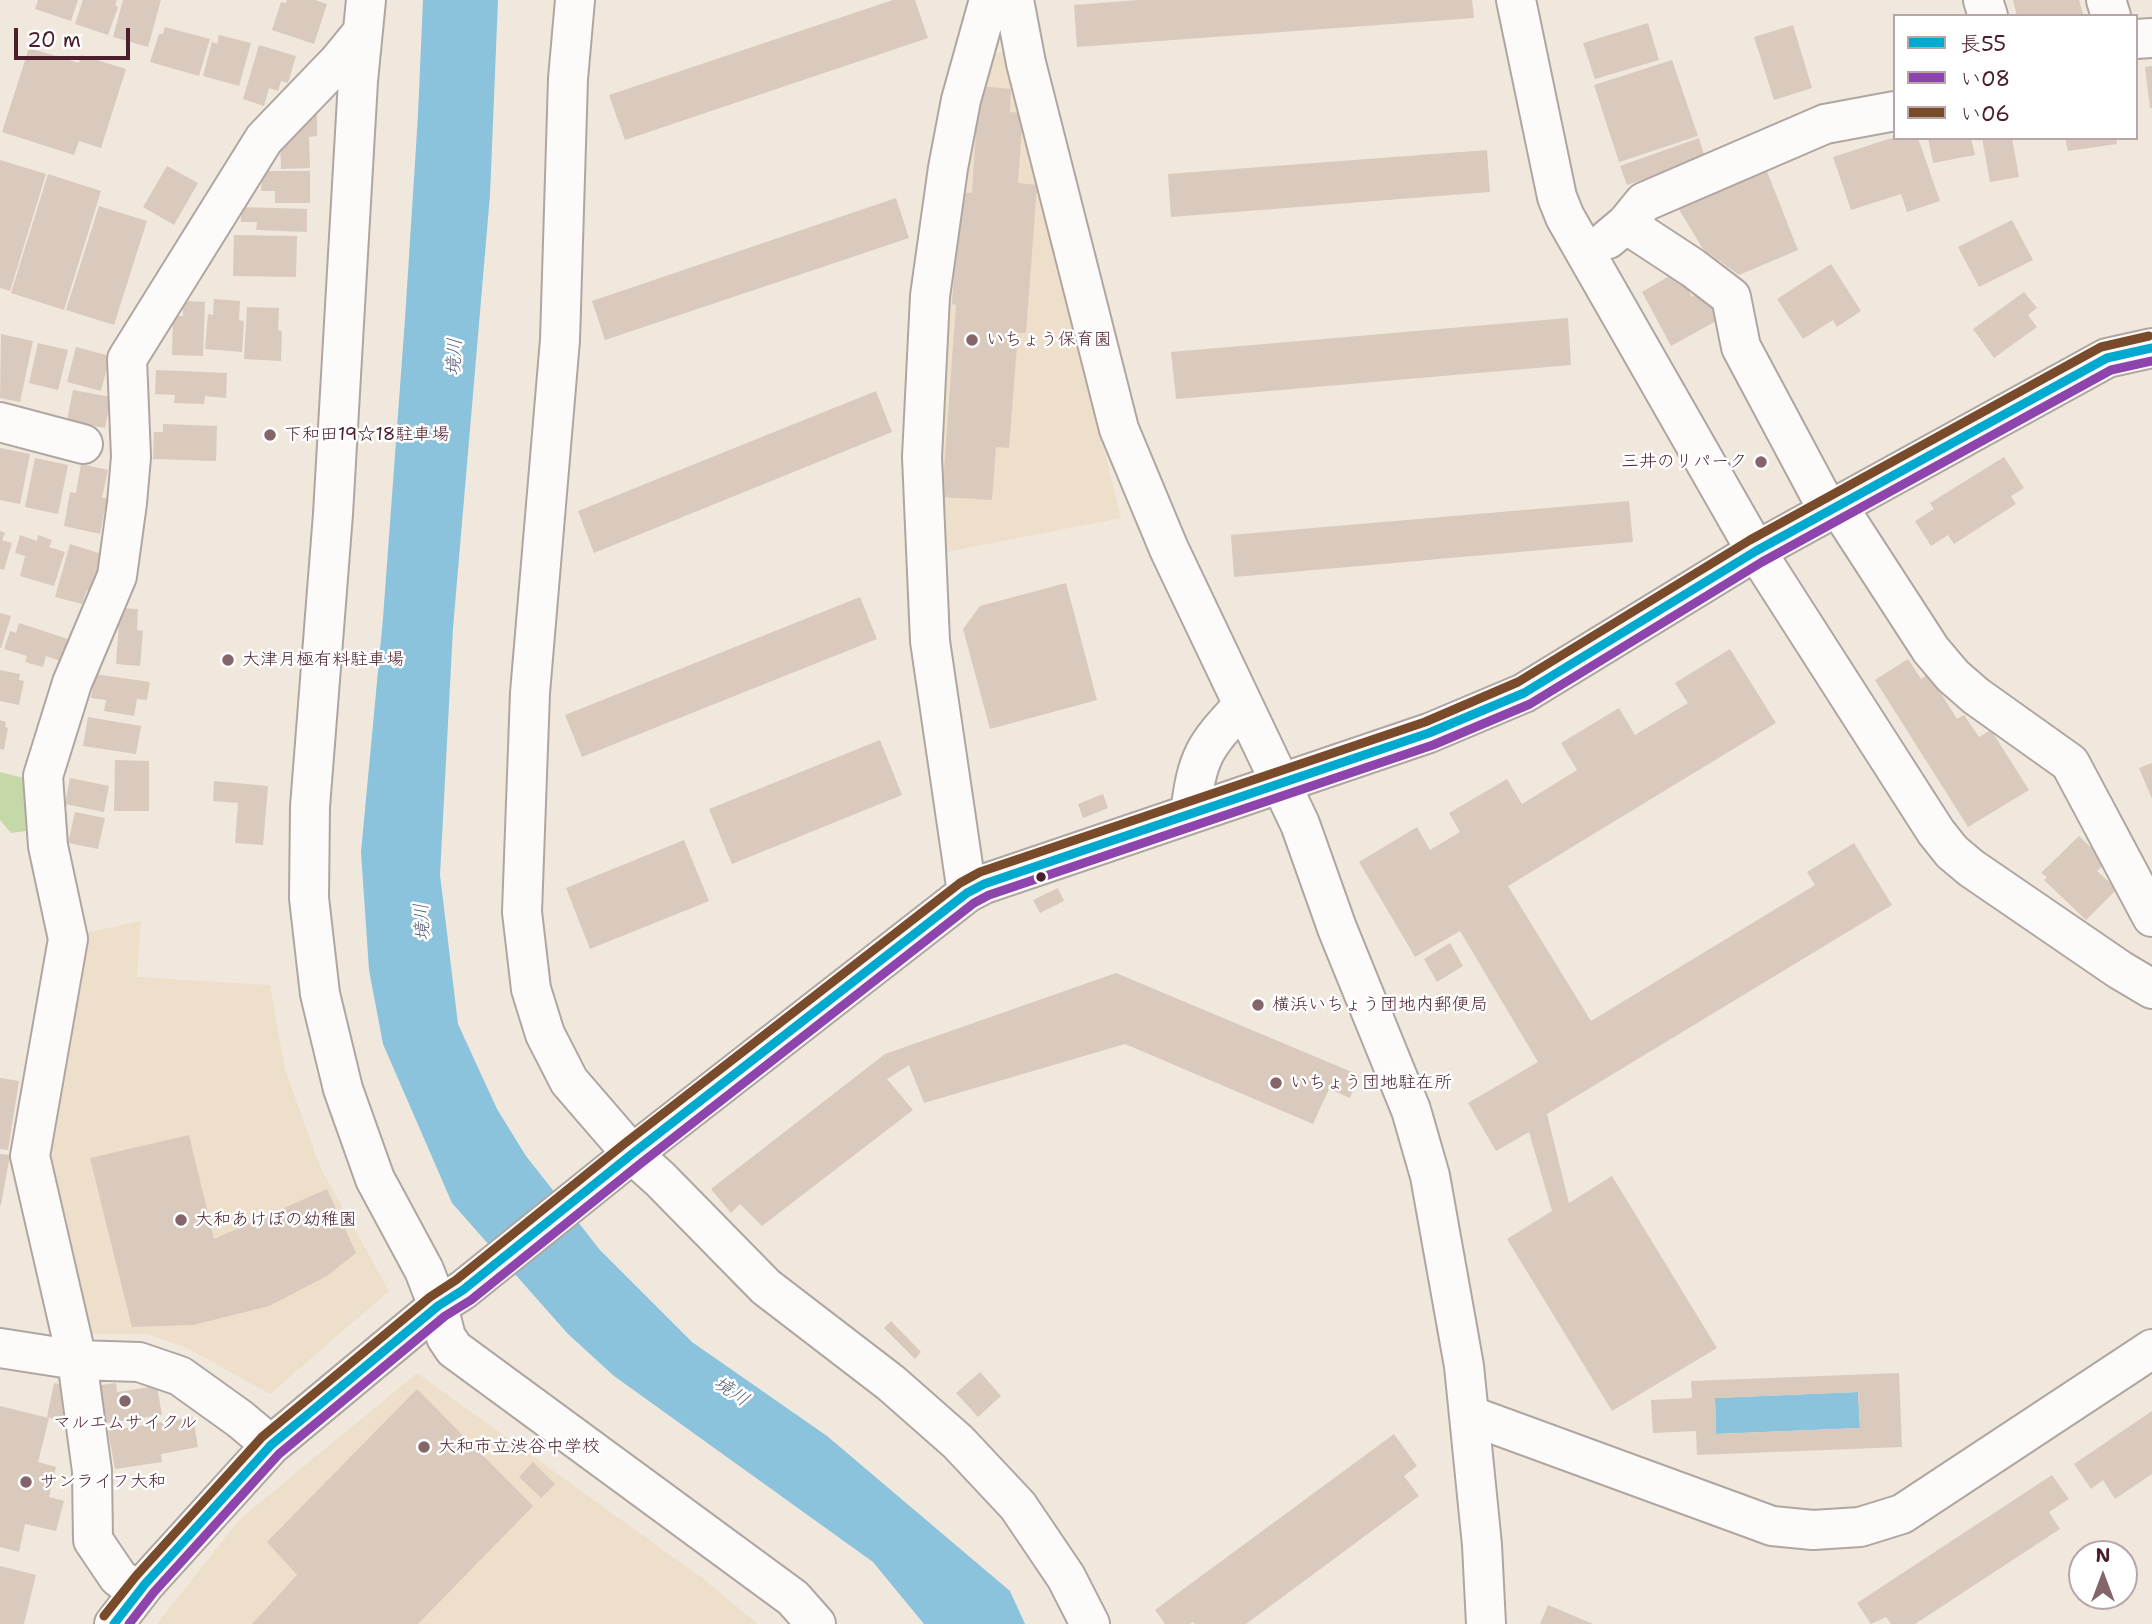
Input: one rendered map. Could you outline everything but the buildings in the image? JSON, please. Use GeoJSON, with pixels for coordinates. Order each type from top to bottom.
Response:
{"type":"FeatureCollection","features":[{"type":"Feature","properties":{"kind":"street"},"geometry":{"type":"LineString","coordinates":[[575,0],[568,79],[560,340],[530,694],[522,912],[531,989],[545,1034],[569,1080],[632,1154],[766,1287],[891,1383],[958,1442],[1017,1506],[1066,1577],[1090,1624]]}},
{"type":"Feature","properties":{"kind":"street"},"geometry":{"type":"LineString","coordinates":[[967,893],[930,640],[922,457],[930,296],[946,181],[961,100],[989,0]]}},
{"type":"Feature","properties":{"kind":"street"},"geometry":{"type":"LineString","coordinates":[[1014,0],[1026,63],[1119,429],[1169,549],[1300,824],[1337,928],[1419,1136],[1442,1233],[1464,1366],[1482,1545],[1486,1624]]}},
{"type":"Feature","properties":{"kind":"street"},"geometry":{"type":"LineString","coordinates":[[1516,0],[1557,197],[1587,256],[1756,551],[1936,832],[1952,852],[1972,867],[2136,962],[2152,989]]}},
{"type":"Feature","properties":{"kind":"street"},"geometry":{"type":"LineString","coordinates":[[363,17],[334,501],[311,794],[309,898],[320,994],[343,1089],[375,1179],[424,1270],[450,1298],[446,1337],[454,1349],[793,1598],[816,1624]]}},
{"type":"Feature","properties":{"kind":"street"},"geometry":{"type":"LineString","coordinates":[[138,1593],[118,1577],[93,1540],[92,1471],[77,1360],[30,1156],[68,939],[48,846],[43,776],[72,683],[117,576],[131,457],[127,359],[264,139],[339,61],[363,17]]}},
{"type":"Feature","properties":{"kind":"street"},"geometry":{"type":"LineString","coordinates":[[1587,256],[1626,223],[1644,202],[1825,124],[1893,111]]}},
{"type":"Feature","properties":{"kind":"street"},"geometry":{"type":"LineString","coordinates":[[1626,223],[1731,297],[1741,347],[1833,508],[1931,650],[1953,676],[1976,696],[2059,754],[2076,771],[2152,917]]}},
{"type":"Feature","properties":{"kind":"street"},"geometry":{"type":"LineString","coordinates":[[114,1624],[138,1593],[271,1445],[450,1298],[967,893],[984,884],[1429,733],[1524,693],[1756,551],[1833,508],[2107,358],[2152,348]]}},
{"type":"Feature","properties":{"kind":"street"},"geometry":{"type":"LineString","coordinates":[[0,422],[83,443]]}},
{"type":"Feature","properties":{"kind":"street"},"geometry":{"type":"LineString","coordinates":[[1190,814],[1194,780],[1201,757],[1214,736],[1244,705]]}},
{"type":"Feature","properties":{"kind":"street"},"geometry":{"type":"LineString","coordinates":[[0,1348],[77,1360],[139,1362],[180,1376],[271,1445]]}},
{"type":"Feature","properties":{"kind":"street"},"geometry":{"type":"LineString","coordinates":[[1469,1415],[1772,1526],[1813,1530],[1860,1527],[1902,1514],[2152,1349]]}},
{"type":"Feature","properties":{"kind":"shaded area"},"geometry":{"type":"Polygon","coordinates":[[[1007,51],[1121,518],[936,554],[932,502],[961,156],[984,56],[1007,51]]]}},
{"type":"Feature","properties":{"kind":"shaded area"},"geometry":{"type":"Polygon","coordinates":[[[141,921],[137,977],[270,985],[285,1070],[321,1169],[389,1291],[270,1394],[187,1348],[147,1334],[85,1334],[43,1156],[85,933],[141,921]]]}},
{"type":"Feature","properties":{"kind":"shaded area","name":"大和市立渋谷中学校"},"geometry":{"type":"Polygon","coordinates":[[[417,1373],[702,1578],[758,1624],[157,1624],[239,1520],[417,1373]]]}},
{"type":"Feature","properties":{"kind":"green space"},"geometry":{"type":"Polygon","coordinates":[[[0,772],[31,780],[33,830],[11,833],[0,820],[0,772]]]}},
{"type":"Feature","properties":{"kind":"water","name":"境川"},"geometry":{"type":"Polygon","coordinates":[[[423,0],[498,0],[490,195],[453,628],[440,875],[458,1024],[497,1109],[526,1156],[600,1250],[692,1342],[827,1436],[1010,1591],[1025,1624],[924,1624],[873,1562],[614,1376],[568,1334],[452,1203],[383,1044],[369,970],[361,852],[383,618],[405,319],[423,0]]]}},
{"type":"Feature","properties":{"kind":"water"},"geometry":{"type":"Polygon","coordinates":[[[1858,1392],[1860,1428],[1716,1434],[1715,1398],[1858,1392]]]}},
{"type":"Feature","properties":{"kind":"transit line","name":"い06"},"geometry":{"type":"LineString","coordinates":[[104,1616],[136,1576],[262,1437],[430,1297],[456,1280],[624,1144],[960,883],[980,872],[1425,722],[1518,682],[1750,540],[2101,347],[2149,336]]}},
{"type":"Feature","properties":{"kind":"transit line","name":"長55"},"geometry":{"type":"LineString","coordinates":[[114,1624],[145,1584],[271,1445],[438,1306],[463,1290],[632,1154],[967,893],[984,884],[1429,733],[1524,693],[1756,551],[2107,358],[2152,348]]}},
{"type":"Feature","properties":{"kind":"transit line","name":"い08"},"geometry":{"type":"LineString","coordinates":[[129,1624],[154,1592],[279,1454],[445,1316],[471,1300],[974,903],[989,895],[1433,745],[1530,704],[1762,562],[2111,370],[2152,361]]}},
{"type":"Feature","properties":{"kind":"place","name":"いちょう保育園"},"geometry":{"type":"Point","coordinates":[972,340]}},
{"type":"Feature","properties":{"kind":"place","name":"下和田19☆18駐車場"},"geometry":{"type":"Point","coordinates":[270,435]}},
{"type":"Feature","properties":{"kind":"place","name":"三井のリパーク"},"geometry":{"type":"Point","coordinates":[1761,462]}},
{"type":"Feature","properties":{"kind":"place","name":"大津月極有料駐車場"},"geometry":{"type":"Point","coordinates":[228,660]}},
{"type":"Feature","properties":{"kind":"place","name":"横浜いちょう団地内郵便局"},"geometry":{"type":"Point","coordinates":[1258,1005]}},
{"type":"Feature","properties":{"kind":"place","name":"いちょう団地駐在所"},"geometry":{"type":"Point","coordinates":[1276,1083]}},
{"type":"Feature","properties":{"kind":"place","name":"大和あけぼの幼稚園"},"geometry":{"type":"Point","coordinates":[181,1220]}},
{"type":"Feature","properties":{"kind":"place","name":"マルエムサイクル"},"geometry":{"type":"Point","coordinates":[125,1401]}},
{"type":"Feature","properties":{"kind":"place","name":"大和市立渋谷中学校"},"geometry":{"type":"Point","coordinates":[424,1447]}},
{"type":"Feature","properties":{"kind":"place","name":"サンライフ大和"},"geometry":{"type":"Point","coordinates":[26,1482]}}]}
